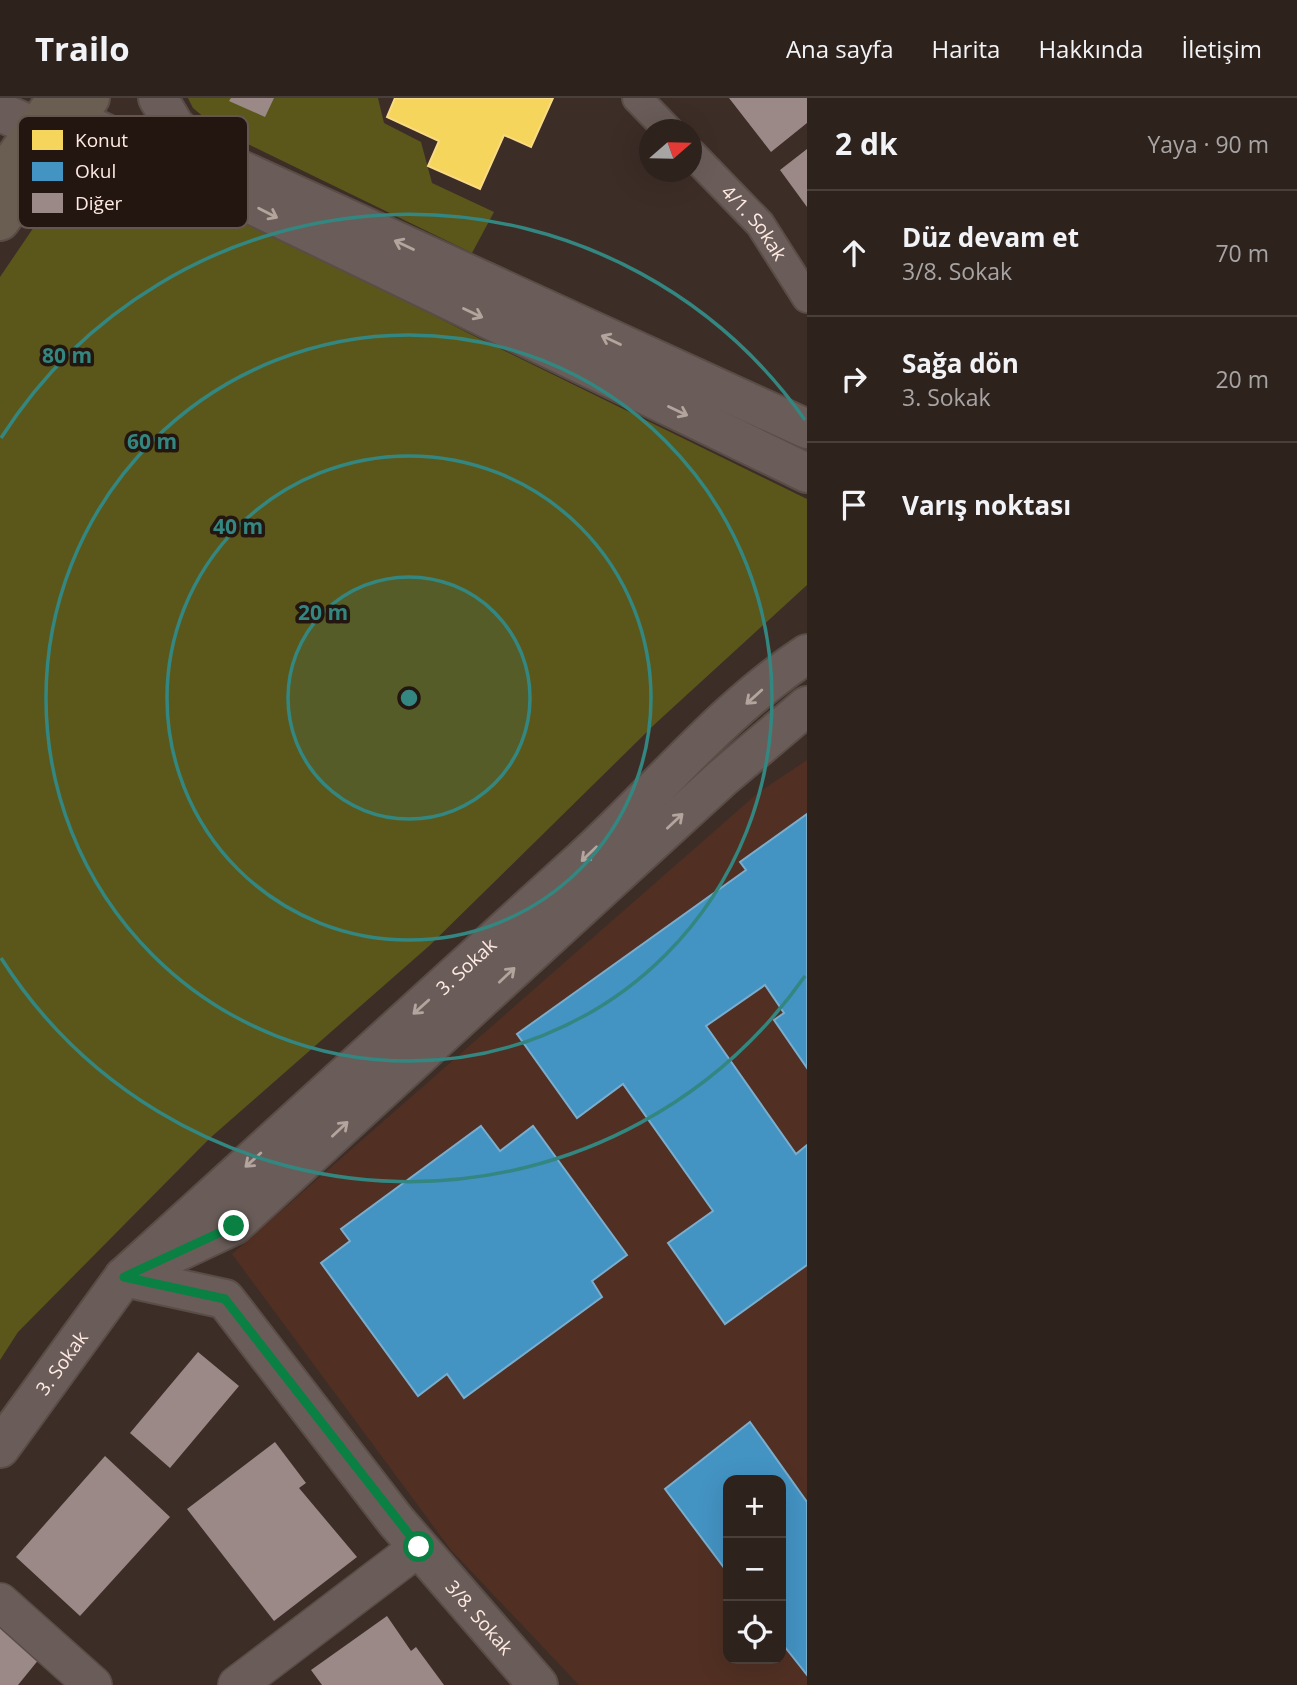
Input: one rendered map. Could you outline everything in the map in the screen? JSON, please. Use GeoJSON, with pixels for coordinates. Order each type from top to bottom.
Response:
{"type":"FeatureCollection","features":[{"type":"Feature","properties":{"kind":"main road"},"geometry":{"type":"LineString","coordinates":[[159,98],[169,116]]}},
{"type":"Feature","properties":{"kind":"main road"},"geometry":{"type":"LineString","coordinates":[[0,112],[64,108],[80,116]]}},
{"type":"Feature","properties":{"kind":"main road"},"geometry":{"type":"LineString","coordinates":[[0,179],[18,159]]}},
{"type":"Feature","properties":{"kind":"main road"},"geometry":{"type":"LineString","coordinates":[[248,173],[807,429]]}},
{"type":"Feature","properties":{"kind":"main road"},"geometry":{"type":"LineString","coordinates":[[0,221],[18,189]]}},
{"type":"Feature","properties":{"kind":"main road"},"geometry":{"type":"LineString","coordinates":[[248,198],[807,473]]}},
{"type":"Feature","properties":{"kind":"main road","name":"3. Sokak"},"geometry":{"type":"LineString","coordinates":[[0,1448],[124,1277],[584,858],[723,724],[783,670],[807,654]]}},
{"type":"Feature","properties":{"kind":"main road","name":"3. Sokak"},"geometry":{"type":"LineString","coordinates":[[124,1277],[234,1226],[722,778],[807,706]]}},
{"type":"Feature","properties":{"kind":"main road","name":"3/8. Sokak"},"geometry":{"type":"LineString","coordinates":[[124,1277],[225,1299],[419,1547],[538,1685]]}},
{"type":"Feature","properties":{"kind":"street"},"geometry":{"type":"LineString","coordinates":[[637,98],[657,119]]}},
{"type":"Feature","properties":{"kind":"street","name":"4/1. Sokak"},"geometry":{"type":"LineString","coordinates":[[702,165],[760,224],[807,298]]}},
{"type":"Feature","properties":{"kind":"street"},"geometry":{"type":"LineString","coordinates":[[237,1685],[419,1547]]}},
{"type":"Feature","properties":{"kind":"street"},"geometry":{"type":"LineString","coordinates":[[0,1602],[93,1685]]}},
{"type":"Feature","properties":{"kind":"shaded area"},"geometry":{"type":"Polygon","coordinates":[[[188,98],[378,98],[384,123],[421,142],[432,183],[494,212],[472,253],[248,144],[248,116],[202,116],[193,108],[188,98]]]}},
{"type":"Feature","properties":{"kind":"shaded area"},"geometry":{"type":"Polygon","coordinates":[[[248,220],[468,333],[807,499],[807,585],[656,723],[429,946],[210,1138],[18,1332],[0,1360],[0,277],[33,228],[248,228],[248,220]]]}},
{"type":"Feature","properties":{"kind":"shaded area"},"geometry":{"type":"Polygon","coordinates":[[[807,760],[807,1685],[579,1685],[451,1550],[232,1254],[758,793],[807,760]]]}},
{"type":"Feature","properties":{"kind":"building: Konut"},"geometry":{"type":"Polygon","coordinates":[[[395,98],[553,98],[531,147],[504,135],[480,189],[428,166],[439,141],[387,117],[395,98]]]}},
{"type":"Feature","properties":{"kind":"building: Okul"},"geometry":{"type":"Polygon","coordinates":[[[807,814],[807,1068],[774,1020],[784,1013],[765,985],[706,1026],[796,1154],[807,1145],[807,1265],[725,1324],[668,1243],[713,1211],[623,1084],[577,1118],[517,1034],[746,870],[740,862],[807,814]]]}},
{"type":"Feature","properties":{"kind":"building: Okul"},"geometry":{"type":"Polygon","coordinates":[[[481,1126],[500,1151],[533,1126],[627,1255],[592,1281],[602,1297],[464,1398],[447,1374],[418,1396],[321,1263],[350,1241],[341,1229],[481,1126]]]}},
{"type":"Feature","properties":{"kind":"building: Okul"},"geometry":{"type":"Polygon","coordinates":[[[750,1422],[807,1502],[807,1675],[786,1648],[786,1475],[723,1475],[723,1566],[665,1489],[750,1422]]]}},
{"type":"Feature","properties":{"kind":"building: Diğer"},"geometry":{"type":"Polygon","coordinates":[[[231,98],[274,98],[265,117],[229,101],[231,98]]]}},
{"type":"Feature","properties":{"kind":"building: Diğer"},"geometry":{"type":"Polygon","coordinates":[[[729,98],[807,98],[807,123],[771,152],[729,98]]]}},
{"type":"Feature","properties":{"kind":"building: Diğer"},"geometry":{"type":"Polygon","coordinates":[[[807,149],[807,207],[780,170],[807,149]]]}},
{"type":"Feature","properties":{"kind":"building: Diğer"},"geometry":{"type":"Polygon","coordinates":[[[198,1352],[239,1386],[170,1468],[130,1433],[198,1352]]]}},
{"type":"Feature","properties":{"kind":"building: Diğer"},"geometry":{"type":"Polygon","coordinates":[[[275,1442],[306,1483],[299,1488],[357,1557],[274,1621],[187,1509],[275,1442]]]}},
{"type":"Feature","properties":{"kind":"building: Diğer"},"geometry":{"type":"Polygon","coordinates":[[[105,1456],[170,1517],[80,1616],[16,1557],[105,1456]]]}},
{"type":"Feature","properties":{"kind":"building: Diğer"},"geometry":{"type":"Polygon","coordinates":[[[387,1616],[411,1651],[416,1647],[444,1685],[322,1685],[311,1670],[387,1616]]]}},
{"type":"Feature","properties":{"kind":"building: Diğer"},"geometry":{"type":"Polygon","coordinates":[[[0,1617],[44,1653],[18,1685],[0,1685],[0,1617]]]}},
{"type":"Feature","properties":{"kind":"route"},"geometry":{"type":"LineString","coordinates":[[234,1226],[124,1277],[225,1299],[419,1547]]}}]}
